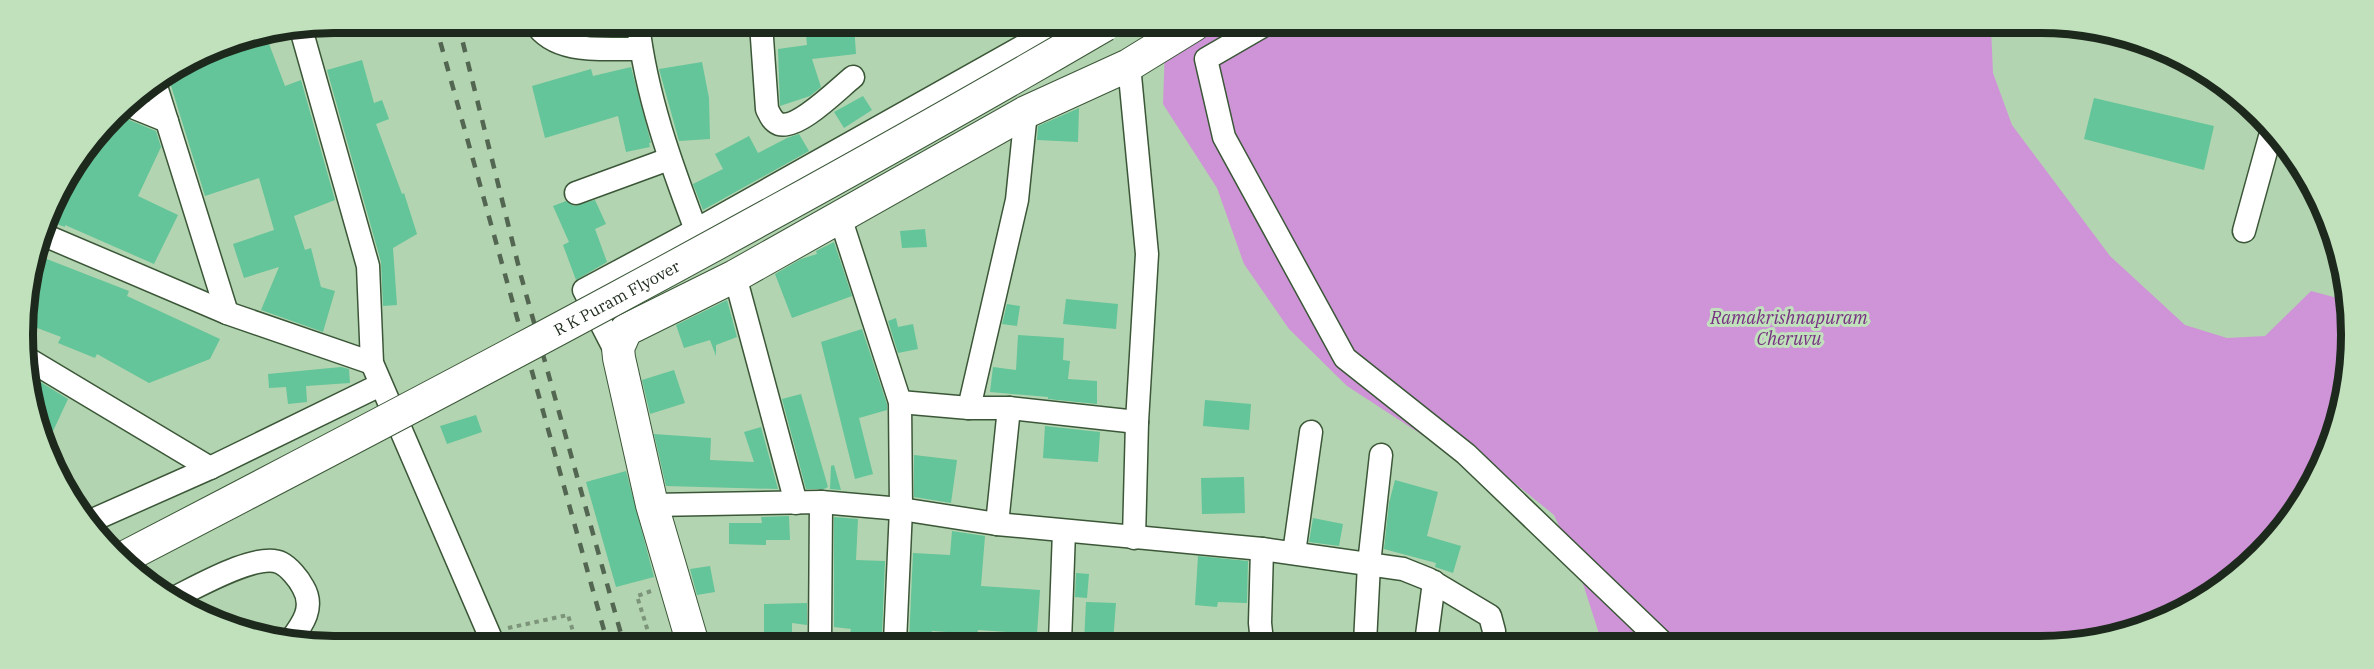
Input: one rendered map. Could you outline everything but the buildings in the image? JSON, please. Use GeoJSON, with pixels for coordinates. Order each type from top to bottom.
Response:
{"type":"FeatureCollection","features":[{"type":"Feature","properties":{"kind":"main road","name":"R K Puram Flyover"},"geometry":{"type":"LineString","coordinates":[[129,555],[676,267],[910,138],[1091,33]]}},
{"type":"Feature","properties":{"kind":"main road"},"geometry":{"type":"LineString","coordinates":[[691,636],[652,505],[619,358],[618,348],[626,330],[735,276],[1026,112],[1129,65],[1182,33]]}},
{"type":"Feature","properties":{"kind":"street"},"geometry":{"type":"LineString","coordinates":[[541,33],[567,46],[641,49]]}},
{"type":"Feature","properties":{"kind":"street"},"geometry":{"type":"LineString","coordinates":[[639,33],[641,49],[669,159],[696,230]]}},
{"type":"Feature","properties":{"kind":"street"},"geometry":{"type":"LineString","coordinates":[[762,33],[767,109],[772,120],[779,124],[791,124],[814,110],[853,77]]}},
{"type":"Feature","properties":{"kind":"street"},"geometry":{"type":"LineString","coordinates":[[619,358],[584,290],[696,230],[1043,33]]}},
{"type":"Feature","properties":{"kind":"street"},"geometry":{"type":"LineString","coordinates":[[1196,33],[1206,58],[1224,137],[1345,358],[1466,454],[1656,636]]}},
{"type":"Feature","properties":{"kind":"street"},"geometry":{"type":"LineString","coordinates":[[1206,58],[1251,33]]}},
{"type":"Feature","properties":{"kind":"street"},"geometry":{"type":"LineString","coordinates":[[303,35],[368,266],[372,363],[491,636]]}},
{"type":"Feature","properties":{"kind":"street"},"geometry":{"type":"LineString","coordinates":[[1129,65],[1147,254],[1137,422],[1134,538]]}},
{"type":"Feature","properties":{"kind":"street"},"geometry":{"type":"LineString","coordinates":[[157,91],[227,313]]}},
{"type":"Feature","properties":{"kind":"street"},"geometry":{"type":"LineString","coordinates":[[136,108],[167,121]]}},
{"type":"Feature","properties":{"kind":"street"},"geometry":{"type":"LineString","coordinates":[[969,408],[1017,200],[1026,112]]}},
{"type":"Feature","properties":{"kind":"street"},"geometry":{"type":"LineString","coordinates":[[2244,231],[2271,142]]}},
{"type":"Feature","properties":{"kind":"street"},"geometry":{"type":"LineString","coordinates":[[576,193],[669,159]]}},
{"type":"Feature","properties":{"kind":"street"},"geometry":{"type":"LineString","coordinates":[[840,217],[900,402],[901,510],[895,636]]}},
{"type":"Feature","properties":{"kind":"street"},"geometry":{"type":"LineString","coordinates":[[49,237],[227,313],[372,363]]}},
{"type":"Feature","properties":{"kind":"street"},"geometry":{"type":"LineString","coordinates":[[735,276],[796,503]]}},
{"type":"Feature","properties":{"kind":"street"},"geometry":{"type":"LineString","coordinates":[[35,363],[210,468]]}},
{"type":"Feature","properties":{"kind":"street"},"geometry":{"type":"LineString","coordinates":[[96,519],[210,468],[380,385]]}},
{"type":"Feature","properties":{"kind":"street"},"geometry":{"type":"LineString","coordinates":[[900,402],[969,408],[1009,408],[1137,422]]}},
{"type":"Feature","properties":{"kind":"street"},"geometry":{"type":"LineString","coordinates":[[997,524],[1009,408]]}},
{"type":"Feature","properties":{"kind":"street"},"geometry":{"type":"LineString","coordinates":[[1294,554],[1311,432]]}},
{"type":"Feature","properties":{"kind":"street"},"geometry":{"type":"LineString","coordinates":[[1365,636],[1369,564],[1382,455]]}},
{"type":"Feature","properties":{"kind":"street"},"geometry":{"type":"LineString","coordinates":[[820,636],[821,502]]}},
{"type":"Feature","properties":{"kind":"street"},"geometry":{"type":"LineString","coordinates":[[652,505],[821,502],[901,510],[997,524],[1263,549],[1403,569],[1434,582],[1490,616],[1493,636]]}},
{"type":"Feature","properties":{"kind":"street"},"geometry":{"type":"LineString","coordinates":[[1060,636],[1065,531]]}},
{"type":"Feature","properties":{"kind":"street"},"geometry":{"type":"LineString","coordinates":[[1261,636],[1263,549]]}},
{"type":"Feature","properties":{"kind":"street"},"geometry":{"type":"LineString","coordinates":[[181,594],[242,567],[259,562],[281,563],[300,581],[308,594],[309,608],[296,633]]}},
{"type":"Feature","properties":{"kind":"street"},"geometry":{"type":"LineString","coordinates":[[1427,636],[1434,582]]}},
{"type":"Feature","properties":{"kind":"path"},"geometry":{"type":"LineString","coordinates":[[637,596],[649,636]]}},
{"type":"Feature","properties":{"kind":"path"},"geometry":{"type":"LineString","coordinates":[[491,636],[568,615],[574,636]]}},
{"type":"Feature","properties":{"kind":"water","name":"Ramakrishnapuram Cheruvu"},"geometry":{"type":"Polygon","coordinates":[[[1185,33],[1991,33],[1993,73],[2012,125],[2110,256],[2185,325],[2227,338],[2265,336],[2311,291],[2338,298],[2340,354],[2331,413],[2318,450],[2301,485],[2279,518],[2253,548],[2223,574],[2190,596],[2155,613],[2118,626],[2079,633],[2040,636],[1600,636],[1577,565],[1554,515],[1512,481],[1447,451],[1347,386],[1289,329],[1244,264],[1217,188],[1163,104],[1165,46],[1185,33]]]}},
{"type":"Feature","properties":{"kind":"railway"},"geometry":{"type":"LineString","coordinates":[[438,33],[606,636]]}},
{"type":"Feature","properties":{"kind":"railway"},"geometry":{"type":"LineString","coordinates":[[460,33],[521,276],[622,636]]}}]}
